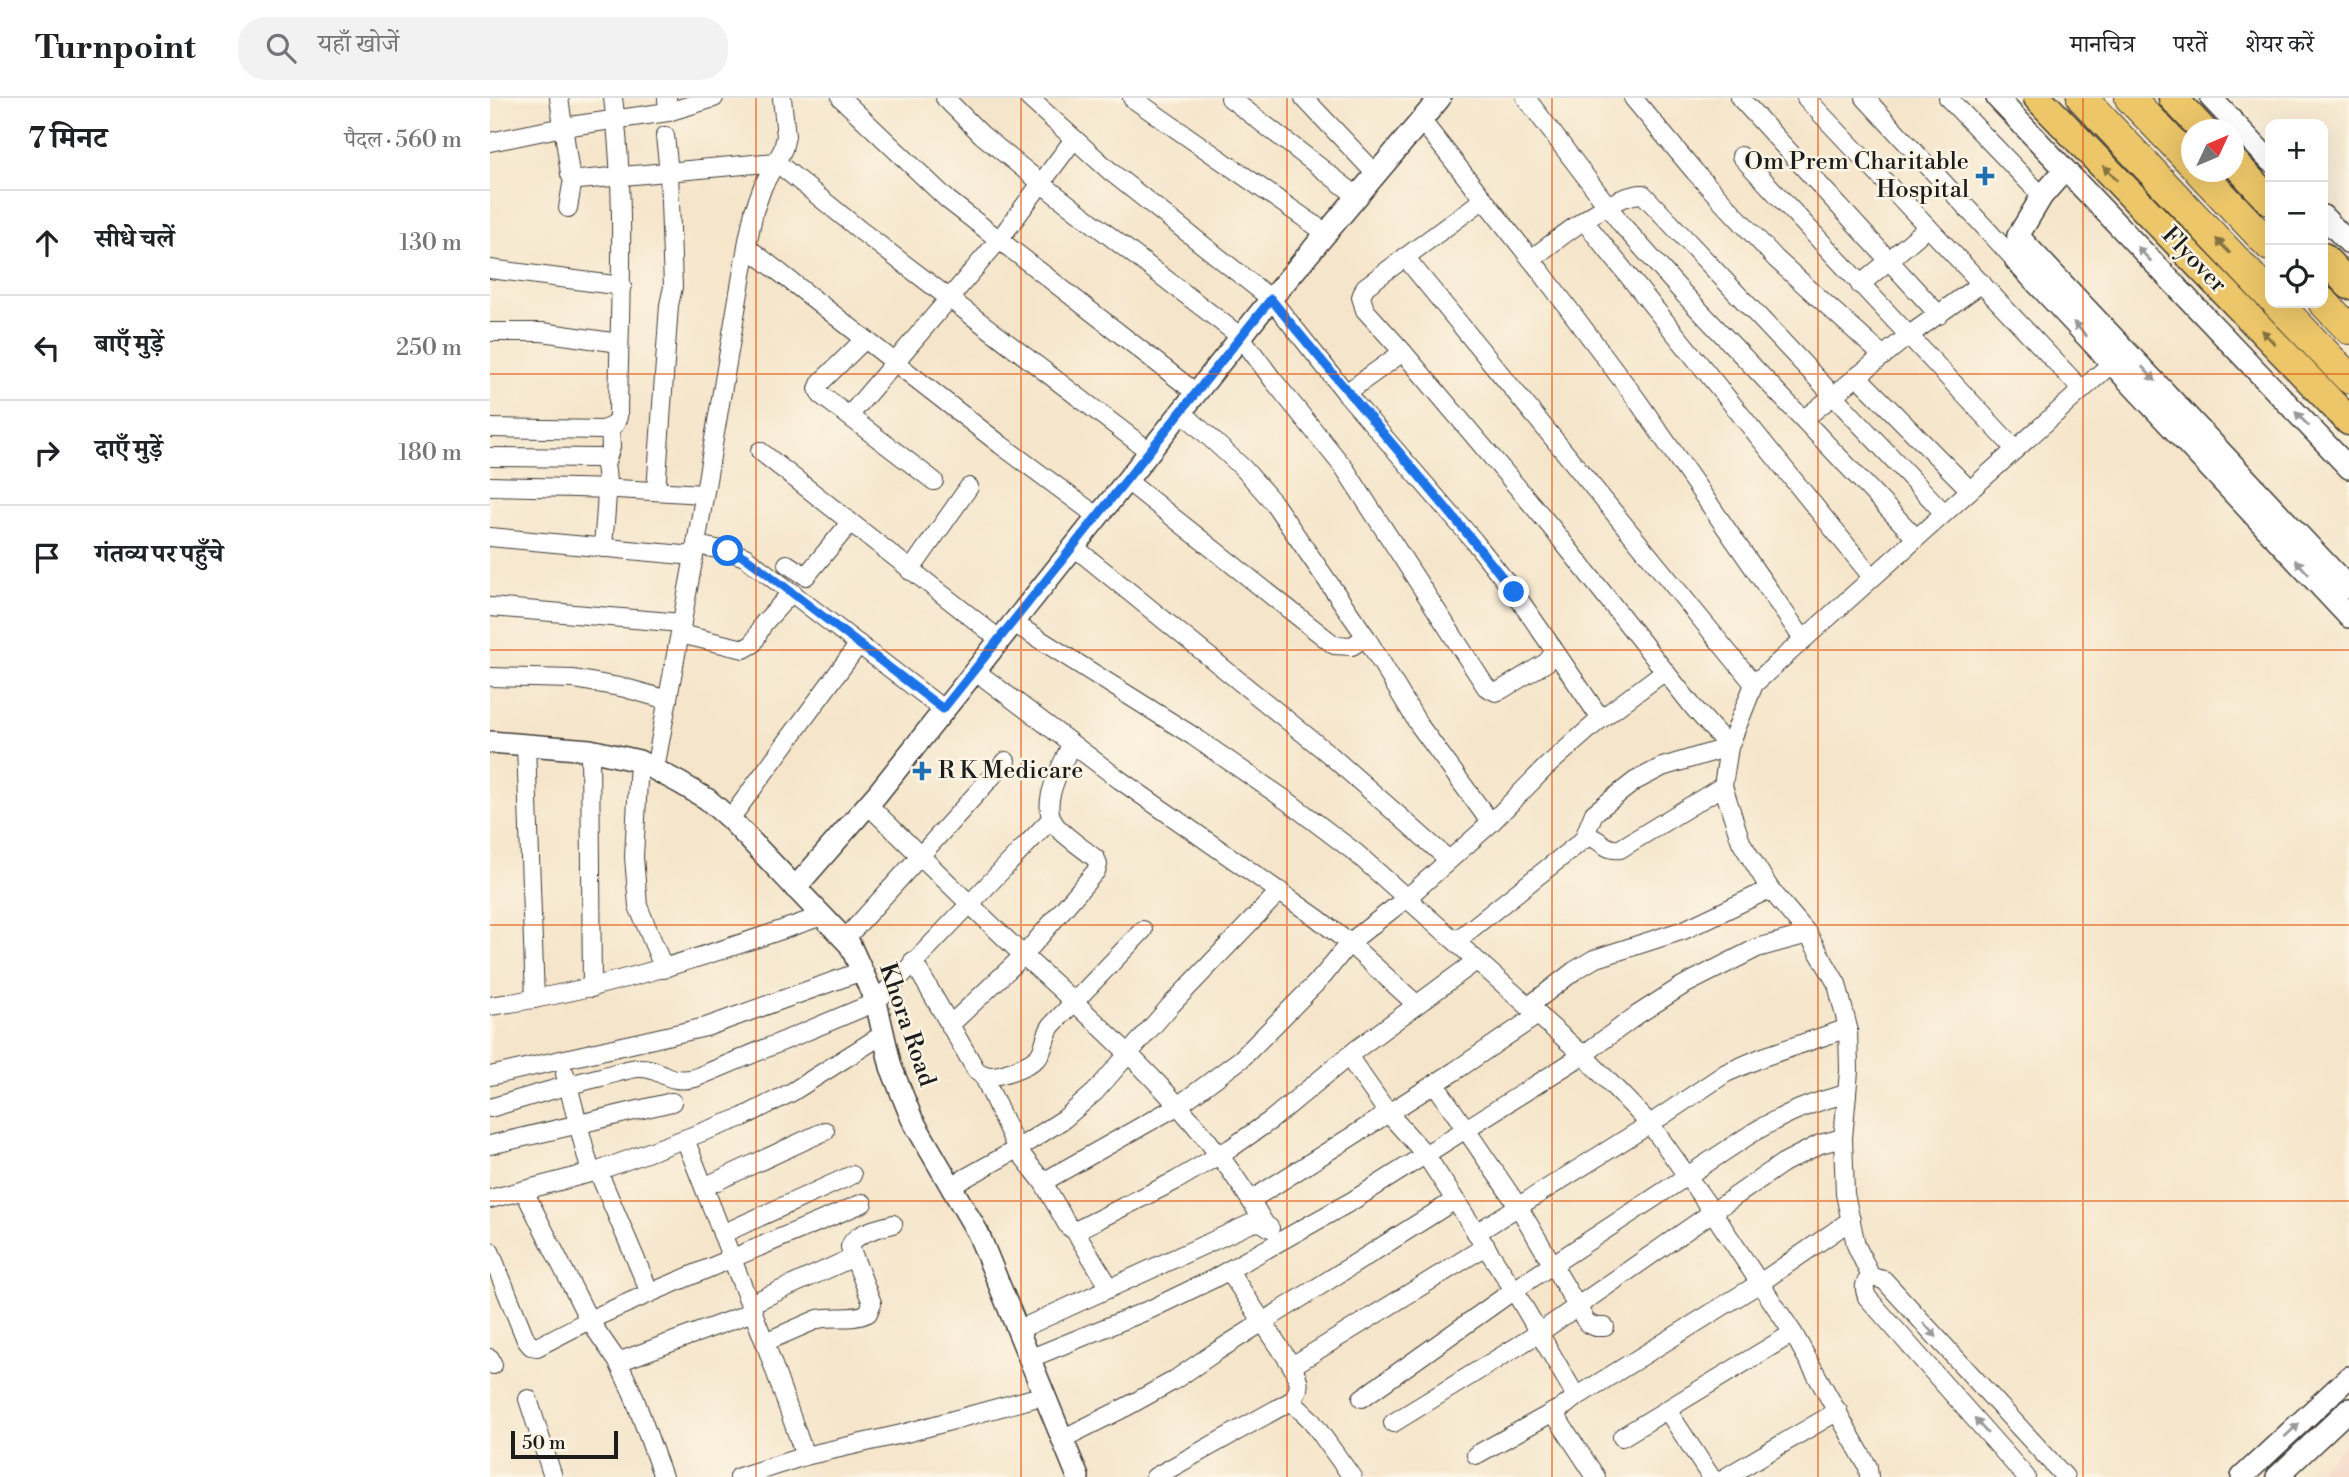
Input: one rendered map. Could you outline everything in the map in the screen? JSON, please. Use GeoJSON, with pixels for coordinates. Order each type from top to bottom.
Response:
{"type":"FeatureCollection","features":[{"type":"Feature","properties":{"kind":"highway","name":"Flyover"},"geometry":{"type":"LineString","coordinates":[[2038,98],[2349,421]]}},
{"type":"Feature","properties":{"kind":"highway"},"geometry":{"type":"LineString","coordinates":[[2082,98],[2265,291]]}},
{"type":"Feature","properties":{"kind":"highway"},"geometry":{"type":"LineString","coordinates":[[2130,98],[2181,151]]}},
{"type":"Feature","properties":{"kind":"highway"},"geometry":{"type":"LineString","coordinates":[[2173,98],[2193,119]]}},
{"type":"Feature","properties":{"kind":"highway"},"geometry":{"type":"LineString","coordinates":[[2244,173],[2265,196]]}},
{"type":"Feature","properties":{"kind":"highway"},"geometry":{"type":"LineString","coordinates":[[2209,182],[2269,245]]}},
{"type":"Feature","properties":{"kind":"highway"},"geometry":{"type":"LineString","coordinates":[[2328,262],[2349,285]]}},
{"type":"Feature","properties":{"kind":"highway"},"geometry":{"type":"LineString","coordinates":[[2328,307],[2349,329]]}},
{"type":"Feature","properties":{"kind":"highway"},"geometry":{"type":"LineString","coordinates":[[2282,308],[2349,379]]}},
{"type":"Feature","properties":{"kind":"street"},"geometry":{"type":"LineString","coordinates":[[559,98],[570,174],[573,179],[568,208]]}},
{"type":"Feature","properties":{"kind":"street"},"geometry":{"type":"LineString","coordinates":[[490,428],[610,428],[618,416],[618,343],[622,286],[620,176],[613,98]]}},
{"type":"Feature","properties":{"kind":"street"},"geometry":{"type":"LineString","coordinates":[[490,142],[563,127],[616,120],[667,105],[714,98]]}},
{"type":"Feature","properties":{"kind":"street"},"geometry":{"type":"LineString","coordinates":[[664,969],[638,906],[634,857],[647,765],[668,699],[754,211],[763,186],[783,149],[786,136],[782,98]]}},
{"type":"Feature","properties":{"kind":"street"},"geometry":{"type":"LineString","coordinates":[[841,98],[948,200],[1196,393]]}},
{"type":"Feature","properties":{"kind":"street"},"geometry":{"type":"LineString","coordinates":[[945,98],[982,135],[1241,337],[1345,469],[1486,687],[1496,692],[1501,691],[1547,663],[1553,654],[1552,647]]}},
{"type":"Feature","properties":{"kind":"street"},"geometry":{"type":"LineString","coordinates":[[1029,98],[1111,172],[1271,299],[1346,393],[1474,541],[1514,592],[1601,719]]}},
{"type":"Feature","properties":{"kind":"street"},"geometry":{"type":"LineString","coordinates":[[1132,98],[1326,233]]}},
{"type":"Feature","properties":{"kind":"street"},"geometry":{"type":"LineString","coordinates":[[1230,98],[1357,196]]}},
{"type":"Feature","properties":{"kind":"street"},"geometry":{"type":"LineString","coordinates":[[1304,98],[1376,174]]}},
{"type":"Feature","properties":{"kind":"street"},"geometry":{"type":"LineString","coordinates":[[795,888],[867,804],[1271,299],[1440,98]]}},
{"type":"Feature","properties":{"kind":"street"},"geometry":{"type":"LineString","coordinates":[[1526,98],[1606,206],[1681,291],[1916,538]]}},
{"type":"Feature","properties":{"kind":"street"},"geometry":{"type":"LineString","coordinates":[[1633,98],[1695,172],[1776,259],[1883,356]]}},
{"type":"Feature","properties":{"kind":"street"},"geometry":{"type":"LineString","coordinates":[[1741,98],[1939,315]]}},
{"type":"Feature","properties":{"kind":"street"},"geometry":{"type":"LineString","coordinates":[[1806,98],[2082,390]]}},
{"type":"Feature","properties":{"kind":"street"},"geometry":{"type":"LineString","coordinates":[[1865,98],[2112,363],[2169,410],[2349,589]]}},
{"type":"Feature","properties":{"kind":"street"},"geometry":{"type":"LineString","coordinates":[[1948,98],[2042,196]]}},
{"type":"Feature","properties":{"kind":"street"},"geometry":{"type":"LineString","coordinates":[[1997,98],[2349,468]]}},
{"type":"Feature","properties":{"kind":"street"},"geometry":{"type":"LineString","coordinates":[[2211,98],[2265,156]]}},
{"type":"Feature","properties":{"kind":"street"},"geometry":{"type":"LineString","coordinates":[[1422,120],[1637,400],[1803,639]]}},
{"type":"Feature","properties":{"kind":"street"},"geometry":{"type":"LineString","coordinates":[[656,491],[669,305],[673,286],[665,136]]}},
{"type":"Feature","properties":{"kind":"street"},"geometry":{"type":"LineString","coordinates":[[849,416],[999,240],[1074,139]]}},
{"type":"Feature","properties":{"kind":"street"},"geometry":{"type":"LineString","coordinates":[[1741,156],[2015,449]]}},
{"type":"Feature","properties":{"kind":"street"},"geometry":{"type":"LineString","coordinates":[[573,179],[776,162],[1149,451]]}},
{"type":"Feature","properties":{"kind":"street"},"geometry":{"type":"LineString","coordinates":[[2016,261],[2018,236],[2042,196],[2064,171]]}},
{"type":"Feature","properties":{"kind":"street"},"geometry":{"type":"LineString","coordinates":[[1531,259],[1606,206],[1636,194],[1643,194],[1944,513]]}},
{"type":"Feature","properties":{"kind":"street"},"geometry":{"type":"LineString","coordinates":[[1484,199],[1365,287],[1361,297],[1365,310],[1551,527],[1693,708],[1729,747]]}},
{"type":"Feature","properties":{"kind":"street"},"geometry":{"type":"LineString","coordinates":[[1584,221],[1872,577]]}},
{"type":"Feature","properties":{"kind":"street"},"geometry":{"type":"LineString","coordinates":[[2328,221],[2349,243]]}},
{"type":"Feature","properties":{"kind":"street"},"geometry":{"type":"LineString","coordinates":[[1860,285],[1928,227]]}},
{"type":"Feature","properties":{"kind":"street"},"geometry":{"type":"LineString","coordinates":[[2018,236],[2349,617]]}},
{"type":"Feature","properties":{"kind":"street"},"geometry":{"type":"LineString","coordinates":[[747,247],[1001,445],[1097,516]]}},
{"type":"Feature","properties":{"kind":"street"},"geometry":{"type":"LineString","coordinates":[[1405,257],[1754,684]]}},
{"type":"Feature","properties":{"kind":"street"},"geometry":{"type":"LineString","coordinates":[[490,269],[622,286]]}},
{"type":"Feature","properties":{"kind":"street"},"geometry":{"type":"LineString","coordinates":[[1804,419],[1908,336],[1982,283]]}},
{"type":"Feature","properties":{"kind":"street"},"geometry":{"type":"LineString","coordinates":[[490,332],[542,332],[618,343]]}},
{"type":"Feature","properties":{"kind":"street"},"geometry":{"type":"LineString","coordinates":[[865,339],[821,382],[818,389],[821,395],[934,481]]}},
{"type":"Feature","properties":{"kind":"street"},"geometry":{"type":"LineString","coordinates":[[1346,393],[1403,352]]}},
{"type":"Feature","properties":{"kind":"street"},"geometry":{"type":"LineString","coordinates":[[1871,1277],[1856,1245],[1845,1194],[1843,1138],[1849,1071],[1848,1028],[1837,984],[1808,934],[1770,889],[1741,842],[1723,786],[1729,747],[1754,684],[2112,363]]}},
{"type":"Feature","properties":{"kind":"street"},"geometry":{"type":"LineString","coordinates":[[1857,376],[1970,490]]}},
{"type":"Feature","properties":{"kind":"street"},"geometry":{"type":"LineString","coordinates":[[1181,411],[1243,468],[1273,502],[1366,637],[1419,725],[1491,823]]}},
{"type":"Feature","properties":{"kind":"street"},"geometry":{"type":"LineString","coordinates":[[603,548],[605,465],[611,447],[610,428]]}},
{"type":"Feature","properties":{"kind":"street"},"geometry":{"type":"LineString","coordinates":[[760,451],[911,571],[1006,631],[1193,736],[1290,803],[1408,897],[1583,1055],[1650,1124],[1760,1283],[1793,1333],[1838,1411],[1868,1467],[1868,1477]]}},
{"type":"Feature","properties":{"kind":"street"},"geometry":{"type":"LineString","coordinates":[[490,457],[598,457],[605,465]]}},
{"type":"Feature","properties":{"kind":"street"},"geometry":{"type":"LineString","coordinates":[[1126,480],[1334,645],[1352,646],[1366,637]]}},
{"type":"Feature","properties":{"kind":"street"},"geometry":{"type":"LineString","coordinates":[[490,486],[704,494]]}},
{"type":"Feature","properties":{"kind":"street"},"geometry":{"type":"LineString","coordinates":[[911,571],[969,486]]}},
{"type":"Feature","properties":{"kind":"street"},"geometry":{"type":"LineString","coordinates":[[787,564],[806,576],[850,523]]}},
{"type":"Feature","properties":{"kind":"street"},"geometry":{"type":"LineString","coordinates":[[490,537],[603,548],[728,551],[745,557],[943,709]]}},
{"type":"Feature","properties":{"kind":"street"},"geometry":{"type":"LineString","coordinates":[[1073,546],[1331,755],[1449,860]]}},
{"type":"Feature","properties":{"kind":"street"},"geometry":{"type":"LineString","coordinates":[[490,607],[681,629],[744,649],[753,644],[763,624],[792,592]]}},
{"type":"Feature","properties":{"kind":"street"},"geometry":{"type":"LineString","coordinates":[[730,819],[859,644]]}},
{"type":"Feature","properties":{"kind":"street"},"geometry":{"type":"LineString","coordinates":[[974,670],[1071,744],[1218,850],[1280,891],[1349,943],[1416,1004]]}},
{"type":"Feature","properties":{"kind":"street"},"geometry":{"type":"LineString","coordinates":[[1042,1182],[1179,1105],[1241,1059],[1324,975],[1349,943],[1408,897],[1601,719],[1665,671]]}},
{"type":"Feature","properties":{"kind":"street"},"geometry":{"type":"LineString","coordinates":[[490,677],[574,679],[668,699]]}},
{"type":"Feature","properties":{"kind":"street","name":"Khora Road"},"geometry":{"type":"LineString","coordinates":[[490,742],[590,750],[647,765],[707,799],[730,819],[850,944],[876,1002],[891,1067],[912,1119],[978,1233],[1078,1477]]}},
{"type":"Feature","properties":{"kind":"street"},"geometry":{"type":"LineString","coordinates":[[526,744],[535,999]]}},
{"type":"Feature","properties":{"kind":"street"},"geometry":{"type":"LineString","coordinates":[[950,1025],[1024,956],[1096,871],[1096,859],[1051,819],[1049,800],[1071,744]]}},
{"type":"Feature","properties":{"kind":"street"},"geometry":{"type":"LineString","coordinates":[[1583,840],[1594,813],[1635,781],[1662,767],[1729,747]]}},
{"type":"Feature","properties":{"kind":"street"},"geometry":{"type":"LineString","coordinates":[[590,750],[592,988]]}},
{"type":"Feature","properties":{"kind":"street"},"geometry":{"type":"LineString","coordinates":[[845,939],[1006,761]]}},
{"type":"Feature","properties":{"kind":"street"},"geometry":{"type":"LineString","coordinates":[[1456,941],[1583,840],[1590,837],[1597,839],[1606,848],[1619,849],[1723,786]]}},
{"type":"Feature","properties":{"kind":"street"},"geometry":{"type":"LineString","coordinates":[[867,804],[1024,956],[1076,1002],[1179,1105],[1220,1154],[1280,1242]]}},
{"type":"Feature","properties":{"kind":"street"},"geometry":{"type":"LineString","coordinates":[[490,1108],[635,1068],[648,1068],[670,1079],[681,1081],[876,1002],[1051,819]]}},
{"type":"Feature","properties":{"kind":"street"},"geometry":{"type":"LineString","coordinates":[[1251,1200],[1435,1084],[1534,1010],[1574,971],[1594,959],[1684,930],[1770,889]]}},
{"type":"Feature","properties":{"kind":"street"},"geometry":{"type":"LineString","coordinates":[[951,1186],[1064,1119],[1095,1092],[1171,1005],[1280,891]]}},
{"type":"Feature","properties":{"kind":"street"},"geometry":{"type":"LineString","coordinates":[[490,1006],[592,988],[664,969],[822,916]]}},
{"type":"Feature","properties":{"kind":"street"},"geometry":{"type":"LineString","coordinates":[[913,961],[976,1070],[983,1075],[992,1076],[1028,1065],[1037,1058],[1042,1051],[1046,1034],[1143,930]]}},
{"type":"Feature","properties":{"kind":"street"},"geometry":{"type":"LineString","coordinates":[[1031,1358],[1151,1309],[1229,1270],[1352,1201],[1583,1055],[1637,1015],[1722,965],[1757,948],[1808,934]]}},
{"type":"Feature","properties":{"kind":"street"},"geometry":{"type":"LineString","coordinates":[[1075,1231],[1175,1181],[1220,1154],[1270,1120],[1348,1056],[1476,961]]}},
{"type":"Feature","properties":{"kind":"street"},"geometry":{"type":"LineString","coordinates":[[490,1076],[706,1027],[862,971]]}},
{"type":"Feature","properties":{"kind":"street"},"geometry":{"type":"LineString","coordinates":[[1292,1366],[1481,1240],[1518,1206],[1727,1073],[1763,1057],[1848,1028]]}},
{"type":"Feature","properties":{"kind":"street"},"geometry":{"type":"LineString","coordinates":[[490,1199],[594,1172],[743,1117],[792,1092],[882,1035]]}},
{"type":"Feature","properties":{"kind":"street"},"geometry":{"type":"LineString","coordinates":[[1348,1056],[1388,1113],[1425,1154],[1514,1290],[1573,1391],[1573,1399]]}},
{"type":"Feature","properties":{"kind":"street"},"geometry":{"type":"LineString","coordinates":[[562,1061],[594,1172],[650,1293]]}},
{"type":"Feature","properties":{"kind":"street"},"geometry":{"type":"LineString","coordinates":[[983,1075],[1017,1149],[1042,1182],[1068,1226],[1075,1231],[1110,1288]]}},
{"type":"Feature","properties":{"kind":"street"},"geometry":{"type":"LineString","coordinates":[[1435,1084],[1518,1206],[1587,1323],[1605,1327]]}},
{"type":"Feature","properties":{"kind":"street"},"geometry":{"type":"LineString","coordinates":[[1362,1398],[1514,1290],[1754,1132],[1789,1112],[1847,1094]]}},
{"type":"Feature","properties":{"kind":"street"},"geometry":{"type":"LineString","coordinates":[[490,1145],[672,1102]]}},
{"type":"Feature","properties":{"kind":"street"},"geometry":{"type":"LineString","coordinates":[[704,1187],[825,1130]]}},
{"type":"Feature","properties":{"kind":"street"},"geometry":{"type":"LineString","coordinates":[[1393,1423],[1539,1334],[1712,1212],[1803,1152],[1843,1138]]}},
{"type":"Feature","properties":{"kind":"street"},"geometry":{"type":"LineString","coordinates":[[685,1139],[765,1342],[805,1456]]}},
{"type":"Feature","properties":{"kind":"street"},"geometry":{"type":"LineString","coordinates":[[722,1234],[852,1175]]}},
{"type":"Feature","properties":{"kind":"street"},"geometry":{"type":"LineString","coordinates":[[524,1191],[589,1320],[618,1362],[633,1394],[663,1477]]}},
{"type":"Feature","properties":{"kind":"street"},"geometry":{"type":"LineString","coordinates":[[1062,1439],[1173,1381],[1455,1200]]}},
{"type":"Feature","properties":{"kind":"street"},"geometry":{"type":"LineString","coordinates":[[490,1251],[526,1340],[531,1346],[537,1347],[650,1293],[863,1203]]}},
{"type":"Feature","properties":{"kind":"street"},"geometry":{"type":"LineString","coordinates":[[1476,1455],[1553,1412],[1760,1283],[1851,1220]]}},
{"type":"Feature","properties":{"kind":"street"},"geometry":{"type":"LineString","coordinates":[[1018,1330],[1252,1223],[1265,1223]]}},
{"type":"Feature","properties":{"kind":"street"},"geometry":{"type":"LineString","coordinates":[[765,1342],[818,1319],[848,1318],[868,1313],[872,1303],[850,1247],[851,1241],[893,1224]]}},
{"type":"Feature","properties":{"kind":"street"},"geometry":{"type":"LineString","coordinates":[[618,1362],[752,1308],[854,1257]]}},
{"type":"Feature","properties":{"kind":"street"},"geometry":{"type":"LineString","coordinates":[[1155,1477],[1291,1401],[1299,1391],[1300,1380],[1292,1366],[1229,1270]]}},
{"type":"Feature","properties":{"kind":"street"},"geometry":{"type":"LineString","coordinates":[[1871,1277],[1866,1281],[1864,1289],[1867,1297],[2026,1477]]}},
{"type":"Feature","properties":{"kind":"street"},"geometry":{"type":"LineString","coordinates":[[1871,1277],[1884,1280],[2065,1477]]}},
{"type":"Feature","properties":{"kind":"street"},"geometry":{"type":"LineString","coordinates":[[1622,1437],[1793,1333]]}},
{"type":"Feature","properties":{"kind":"street"},"geometry":{"type":"LineString","coordinates":[[2242,1477],[2349,1377]]}},
{"type":"Feature","properties":{"kind":"street"},"geometry":{"type":"LineString","coordinates":[[738,1477],[805,1456],[906,1433],[1045,1395]]}},
{"type":"Feature","properties":{"kind":"street"},"geometry":{"type":"LineString","coordinates":[[527,1399],[553,1477]]}},
{"type":"Feature","properties":{"kind":"street"},"geometry":{"type":"LineString","coordinates":[[1291,1401],[1311,1420],[1352,1477]]}},
{"type":"Feature","properties":{"kind":"street"},"geometry":{"type":"LineString","coordinates":[[2277,1477],[2349,1409]]}},
{"type":"Feature","properties":{"kind":"street"},"geometry":{"type":"LineString","coordinates":[[1667,1410],[1711,1477]]}},
{"type":"Feature","properties":{"kind":"street"},"geometry":{"type":"LineString","coordinates":[[1726,1477],[1838,1411]]}},
{"type":"Feature","properties":{"kind":"street"},"geometry":{"type":"LineString","coordinates":[[1553,1412],[1596,1477]]}},
{"type":"Feature","properties":{"kind":"shaded area"},"geometry":{"type":"Polygon","coordinates":[[[2349,1441],[2349,1477],[2311,1477],[2349,1441]]]}},
{"type":"Feature","properties":{"kind":"place","name":"Om Prem Charitable Hospital"},"geometry":{"type":"Point","coordinates":[1985,176]}},
{"type":"Feature","properties":{"kind":"place","name":"R K Medicare"},"geometry":{"type":"Point","coordinates":[922,771]}},
{"type":"Feature","properties":{"kind":"route"},"geometry":{"type":"LineString","coordinates":[[728,551],[745,557],[760,568],[943,709],[1271,299],[1346,393],[1474,541],[1514,592]]}}]}
